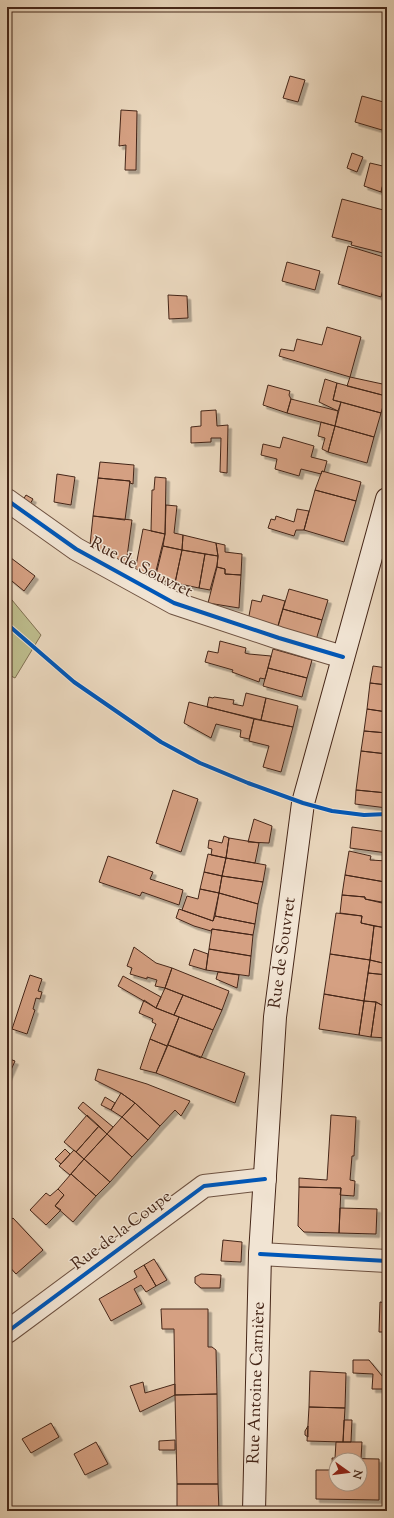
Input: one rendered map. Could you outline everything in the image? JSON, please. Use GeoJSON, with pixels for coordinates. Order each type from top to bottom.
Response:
{"type":"FeatureCollection","features":[{"type":"Feature","properties":{"kind":"main road","name":"Rue de Souvret"},"geometry":{"type":"LineString","coordinates":[[260,1254],[275,1017],[303,803],[343,657],[380,548],[387,499]]}},
{"type":"Feature","properties":{"kind":"main road","name":"Rue de Souvret"},"geometry":{"type":"LineString","coordinates":[[7,500],[76,549],[174,603],[343,657]]}},
{"type":"Feature","properties":{"kind":"main road","name":"Rue de la Coupe"},"geometry":{"type":"LineString","coordinates":[[7,1332],[204,1186],[265,1179]]}},
{"type":"Feature","properties":{"kind":"main road"},"geometry":{"type":"LineString","coordinates":[[260,1254],[387,1262]]}},
{"type":"Feature","properties":{"kind":"main road","name":"Rue Antoine Carnière"},"geometry":{"type":"LineString","coordinates":[[254,1511],[260,1254]]}},
{"type":"Feature","properties":{"kind":"shaded area"},"geometry":{"type":"Polygon","coordinates":[[[7,594],[41,635],[15,678],[7,674],[7,594]]]}},
{"type":"Feature","properties":{"kind":"building"},"geometry":{"type":"Polygon","coordinates":[[[290,76],[305,80],[298,102],[283,98],[290,76]]]}},
{"type":"Feature","properties":{"kind":"building"},"geometry":{"type":"Polygon","coordinates":[[[362,96],[387,103],[387,112],[382,130],[355,122],[362,96]]]}},
{"type":"Feature","properties":{"kind":"building"},"geometry":{"type":"Polygon","coordinates":[[[121,110],[137,111],[136,170],[125,170],[126,145],[119,146],[121,110]]]}},
{"type":"Feature","properties":{"kind":"building"},"geometry":{"type":"Polygon","coordinates":[[[352,153],[363,157],[357,172],[347,168],[352,153]]]}},
{"type":"Feature","properties":{"kind":"building"},"geometry":{"type":"Polygon","coordinates":[[[370,163],[387,167],[381,192],[364,186],[370,163]]]}},
{"type":"Feature","properties":{"kind":"building"},"geometry":{"type":"Polygon","coordinates":[[[387,170],[387,194],[381,192],[387,170]]]}},
{"type":"Feature","properties":{"kind":"building"},"geometry":{"type":"Polygon","coordinates":[[[342,199],[387,211],[387,254],[351,245],[352,242],[332,237],[342,199]]]}},
{"type":"Feature","properties":{"kind":"building"},"geometry":{"type":"Polygon","coordinates":[[[348,246],[387,258],[387,275],[381,297],[338,284],[348,246]]]}},
{"type":"Feature","properties":{"kind":"building"},"geometry":{"type":"Polygon","coordinates":[[[287,262],[320,271],[315,290],[282,281],[287,262]]]}},
{"type":"Feature","properties":{"kind":"building"},"geometry":{"type":"Polygon","coordinates":[[[168,295],[187,296],[188,318],[169,319],[168,295]]]}},
{"type":"Feature","properties":{"kind":"building"},"geometry":{"type":"Polygon","coordinates":[[[327,327],[361,337],[350,377],[279,356],[281,349],[294,351],[297,339],[322,345],[327,327]]]}},
{"type":"Feature","properties":{"kind":"building"},"geometry":{"type":"Polygon","coordinates":[[[350,377],[387,385],[386,396],[347,386],[350,377]]]}},
{"type":"Feature","properties":{"kind":"building"},"geometry":{"type":"Polygon","coordinates":[[[325,379],[337,383],[333,400],[341,402],[338,411],[319,402],[325,379]]]}},
{"type":"Feature","properties":{"kind":"building"},"geometry":{"type":"Polygon","coordinates":[[[337,383],[386,396],[381,413],[333,400],[337,383]]]}},
{"type":"Feature","properties":{"kind":"building"},"geometry":{"type":"Polygon","coordinates":[[[268,385],[290,391],[289,395],[291,399],[287,413],[263,405],[268,385]]]}},
{"type":"Feature","properties":{"kind":"building"},"geometry":{"type":"Polygon","coordinates":[[[291,399],[338,411],[335,426],[287,413],[291,399]]]}},
{"type":"Feature","properties":{"kind":"building"},"geometry":{"type":"Polygon","coordinates":[[[341,402],[381,413],[374,437],[335,426],[341,402]]]}},
{"type":"Feature","properties":{"kind":"building"},"geometry":{"type":"Polygon","coordinates":[[[216,410],[217,426],[228,425],[227,473],[220,472],[221,438],[211,438],[211,442],[191,443],[191,427],[201,426],[201,411],[216,410]]]}},
{"type":"Feature","properties":{"kind":"building"},"geometry":{"type":"Polygon","coordinates":[[[321,422],[335,426],[328,452],[322,449],[325,438],[318,436],[321,422]]]}},
{"type":"Feature","properties":{"kind":"building"},"geometry":{"type":"Polygon","coordinates":[[[335,426],[374,437],[367,463],[328,452],[335,426]]]}},
{"type":"Feature","properties":{"kind":"building"},"geometry":{"type":"Polygon","coordinates":[[[283,437],[314,446],[311,457],[327,461],[324,472],[322,471],[321,474],[301,469],[299,476],[275,469],[277,459],[261,455],[263,444],[280,448],[283,437]]]}},
{"type":"Feature","properties":{"kind":"building"},"geometry":{"type":"Polygon","coordinates":[[[100,462],[134,465],[133,484],[130,483],[130,481],[98,478],[100,462]]]}},
{"type":"Feature","properties":{"kind":"building"},"geometry":{"type":"Polygon","coordinates":[[[322,471],[361,482],[356,501],[315,490],[322,471]]]}},
{"type":"Feature","properties":{"kind":"building"},"geometry":{"type":"Polygon","coordinates":[[[57,474],[75,477],[71,505],[54,502],[57,474]]]}},
{"type":"Feature","properties":{"kind":"building"},"geometry":{"type":"Polygon","coordinates":[[[155,477],[166,478],[165,534],[151,531],[152,490],[154,490],[155,477]]]}},
{"type":"Feature","properties":{"kind":"building"},"geometry":{"type":"Polygon","coordinates":[[[98,478],[130,481],[125,520],[93,516],[98,478]]]}},
{"type":"Feature","properties":{"kind":"building"},"geometry":{"type":"Polygon","coordinates":[[[315,490],[356,501],[344,542],[304,530],[315,490]]]}},
{"type":"Feature","properties":{"kind":"building"},"geometry":{"type":"Polygon","coordinates":[[[26,495],[33,499],[30,504],[23,500],[26,495]]]}},
{"type":"Feature","properties":{"kind":"building"},"geometry":{"type":"Polygon","coordinates":[[[166,505],[177,506],[174,533],[183,535],[182,550],[163,546],[166,505]]]}},
{"type":"Feature","properties":{"kind":"building"},"geometry":{"type":"Polygon","coordinates":[[[297,509],[309,511],[304,530],[296,530],[294,536],[268,528],[271,519],[275,520],[276,516],[294,522],[297,509]]]}},
{"type":"Feature","properties":{"kind":"building"},"geometry":{"type":"Polygon","coordinates":[[[93,516],[132,520],[126,564],[90,545],[93,516]]]}},
{"type":"Feature","properties":{"kind":"building"},"geometry":{"type":"Polygon","coordinates":[[[143,529],[165,534],[155,575],[135,571],[143,529]]]}},
{"type":"Feature","properties":{"kind":"building"},"geometry":{"type":"Polygon","coordinates":[[[183,535],[216,543],[218,556],[182,550],[183,535]]]}},
{"type":"Feature","properties":{"kind":"building"},"geometry":{"type":"Polygon","coordinates":[[[216,543],[225,545],[225,552],[242,554],[241,575],[225,574],[225,569],[217,567],[218,556],[216,543]]]}},
{"type":"Feature","properties":{"kind":"building"},"geometry":{"type":"Polygon","coordinates":[[[163,546],[182,550],[175,583],[155,579],[163,546]]]}},
{"type":"Feature","properties":{"kind":"building"},"geometry":{"type":"Polygon","coordinates":[[[182,550],[205,554],[199,588],[175,583],[182,550]]]}},
{"type":"Feature","properties":{"kind":"building"},"geometry":{"type":"Polygon","coordinates":[[[205,554],[218,556],[210,590],[199,588],[205,554]]]}},
{"type":"Feature","properties":{"kind":"building"},"geometry":{"type":"Polygon","coordinates":[[[7,555],[35,576],[24,591],[7,577],[7,555]]]}},
{"type":"Feature","properties":{"kind":"building"},"geometry":{"type":"Polygon","coordinates":[[[217,567],[225,569],[225,574],[241,575],[239,608],[208,603],[217,567]]]}},
{"type":"Feature","properties":{"kind":"building"},"geometry":{"type":"Polygon","coordinates":[[[289,589],[328,600],[322,620],[283,609],[289,589]]]}},
{"type":"Feature","properties":{"kind":"building"},"geometry":{"type":"Polygon","coordinates":[[[263,595],[285,601],[277,629],[248,621],[252,600],[261,602],[263,595]]]}},
{"type":"Feature","properties":{"kind":"building"},"geometry":{"type":"Polygon","coordinates":[[[283,609],[322,620],[316,640],[277,630],[283,609]]]}},
{"type":"Feature","properties":{"kind":"building"},"geometry":{"type":"Polygon","coordinates":[[[220,641],[246,648],[245,653],[271,656],[265,679],[260,678],[259,682],[232,672],[233,670],[205,662],[208,651],[218,653],[220,641]]]}},
{"type":"Feature","properties":{"kind":"building"},"geometry":{"type":"Polygon","coordinates":[[[273,649],[312,660],[307,678],[268,668],[273,649]]]}},
{"type":"Feature","properties":{"kind":"building"},"geometry":{"type":"Polygon","coordinates":[[[373,666],[387,668],[387,685],[370,683],[373,666]]]}},
{"type":"Feature","properties":{"kind":"building"},"geometry":{"type":"Polygon","coordinates":[[[268,668],[307,678],[302,697],[263,686],[268,668]]]}},
{"type":"Feature","properties":{"kind":"building"},"geometry":{"type":"Polygon","coordinates":[[[370,683],[387,685],[387,712],[367,709],[370,683]]]}},
{"type":"Feature","properties":{"kind":"building"},"geometry":{"type":"Polygon","coordinates":[[[246,693],[266,698],[261,720],[207,707],[209,697],[234,700],[233,704],[243,706],[246,693]]]}},
{"type":"Feature","properties":{"kind":"building"},"geometry":{"type":"Polygon","coordinates":[[[266,698],[298,706],[293,727],[261,720],[266,698]]]}},
{"type":"Feature","properties":{"kind":"building"},"geometry":{"type":"Polygon","coordinates":[[[189,702],[254,719],[249,739],[240,737],[241,730],[216,724],[211,738],[184,723],[189,702]]]}},
{"type":"Feature","properties":{"kind":"building"},"geometry":{"type":"Polygon","coordinates":[[[367,709],[387,712],[387,733],[364,731],[367,709]]]}},
{"type":"Feature","properties":{"kind":"building"},"geometry":{"type":"Polygon","coordinates":[[[254,719],[293,727],[281,772],[263,767],[269,746],[249,741],[254,719]]]}},
{"type":"Feature","properties":{"kind":"building"},"geometry":{"type":"Polygon","coordinates":[[[364,731],[387,733],[387,754],[361,751],[364,731]]]}},
{"type":"Feature","properties":{"kind":"building"},"geometry":{"type":"Polygon","coordinates":[[[361,751],[387,754],[387,793],[356,790],[361,751]]]}},
{"type":"Feature","properties":{"kind":"building"},"geometry":{"type":"Polygon","coordinates":[[[173,790],[198,799],[181,852],[156,843],[173,790]]]}},
{"type":"Feature","properties":{"kind":"building"},"geometry":{"type":"Polygon","coordinates":[[[356,790],[387,793],[387,808],[355,804],[356,790]]]}},
{"type":"Feature","properties":{"kind":"building"},"geometry":{"type":"Polygon","coordinates":[[[254,819],[272,826],[269,843],[248,842],[254,819]]]}},
{"type":"Feature","properties":{"kind":"building"},"geometry":{"type":"Polygon","coordinates":[[[352,827],[387,832],[387,853],[350,848],[352,827]]]}},
{"type":"Feature","properties":{"kind":"building"},"geometry":{"type":"Polygon","coordinates":[[[224,836],[229,838],[226,858],[211,855],[212,849],[208,848],[209,840],[222,843],[224,836]]]}},
{"type":"Feature","properties":{"kind":"building"},"geometry":{"type":"Polygon","coordinates":[[[229,838],[259,843],[255,863],[226,858],[229,838]]]}},
{"type":"Feature","properties":{"kind":"building"},"geometry":{"type":"Polygon","coordinates":[[[349,851],[371,856],[370,860],[387,861],[385,882],[345,875],[349,851]]]}},
{"type":"Feature","properties":{"kind":"building"},"geometry":{"type":"Polygon","coordinates":[[[208,854],[226,858],[222,876],[204,872],[208,854]]]}},
{"type":"Feature","properties":{"kind":"building"},"geometry":{"type":"Polygon","coordinates":[[[108,856],[153,872],[150,879],[183,890],[179,905],[142,892],[140,896],[99,882],[108,856]]]}},
{"type":"Feature","properties":{"kind":"building"},"geometry":{"type":"Polygon","coordinates":[[[226,858],[266,865],[263,882],[222,876],[226,858]]]}},
{"type":"Feature","properties":{"kind":"building"},"geometry":{"type":"Polygon","coordinates":[[[204,872],[222,876],[219,893],[200,889],[204,872]]]}},
{"type":"Feature","properties":{"kind":"building"},"geometry":{"type":"Polygon","coordinates":[[[345,875],[385,882],[382,903],[365,899],[365,897],[342,895],[345,875]]]}},
{"type":"Feature","properties":{"kind":"building"},"geometry":{"type":"Polygon","coordinates":[[[222,876],[263,882],[258,904],[219,893],[222,876]]]}},
{"type":"Feature","properties":{"kind":"building"},"geometry":{"type":"Polygon","coordinates":[[[384,886],[387,886],[387,895],[383,895],[384,886]]]}},
{"type":"Feature","properties":{"kind":"building"},"geometry":{"type":"Polygon","coordinates":[[[200,889],[219,893],[213,921],[182,910],[187,896],[198,899],[200,889]]]}},
{"type":"Feature","properties":{"kind":"building"},"geometry":{"type":"Polygon","coordinates":[[[219,893],[258,904],[255,924],[215,916],[219,893]]]}},
{"type":"Feature","properties":{"kind":"building"},"geometry":{"type":"Polygon","coordinates":[[[342,895],[365,897],[365,899],[387,903],[386,928],[361,923],[362,916],[340,913],[342,895]]]}},
{"type":"Feature","properties":{"kind":"building"},"geometry":{"type":"Polygon","coordinates":[[[179,909],[213,921],[215,916],[255,924],[253,935],[212,929],[211,931],[194,926],[176,918],[179,909]]]}},
{"type":"Feature","properties":{"kind":"building"},"geometry":{"type":"Polygon","coordinates":[[[336,913],[362,916],[361,923],[374,926],[370,960],[330,954],[336,913]]]}},
{"type":"Feature","properties":{"kind":"building"},"geometry":{"type":"Polygon","coordinates":[[[374,926],[387,928],[387,964],[370,960],[374,926]]]}},
{"type":"Feature","properties":{"kind":"building"},"geometry":{"type":"Polygon","coordinates":[[[212,929],[253,935],[251,956],[209,949],[212,929]]]}},
{"type":"Feature","properties":{"kind":"building"},"geometry":{"type":"Polygon","coordinates":[[[134,947],[156,963],[172,968],[165,988],[155,986],[157,980],[130,974],[132,968],[127,966],[134,947]]]}},
{"type":"Feature","properties":{"kind":"building"},"geometry":{"type":"Polygon","coordinates":[[[194,949],[208,954],[206,970],[189,965],[194,949]]]}},
{"type":"Feature","properties":{"kind":"building"},"geometry":{"type":"Polygon","coordinates":[[[209,949],[251,956],[249,976],[206,970],[209,949]]]}},
{"type":"Feature","properties":{"kind":"building"},"geometry":{"type":"Polygon","coordinates":[[[330,954],[370,960],[364,1001],[324,994],[330,954]]]}},
{"type":"Feature","properties":{"kind":"building"},"geometry":{"type":"Polygon","coordinates":[[[370,960],[387,964],[387,975],[368,973],[370,960]]]}},
{"type":"Feature","properties":{"kind":"building"},"geometry":{"type":"Polygon","coordinates":[[[172,968],[229,991],[222,1010],[165,988],[172,968]]]}},
{"type":"Feature","properties":{"kind":"building"},"geometry":{"type":"Polygon","coordinates":[[[218,972],[239,975],[237,988],[216,979],[218,972]]]}},
{"type":"Feature","properties":{"kind":"building"},"geometry":{"type":"Polygon","coordinates":[[[368,973],[387,975],[387,1008],[376,1002],[364,1001],[368,973]]]}},
{"type":"Feature","properties":{"kind":"building"},"geometry":{"type":"Polygon","coordinates":[[[30,975],[42,979],[38,991],[42,992],[40,999],[36,998],[33,1009],[35,1010],[27,1034],[12,1029],[30,975]]]}},
{"type":"Feature","properties":{"kind":"building"},"geometry":{"type":"Polygon","coordinates":[[[123,976],[161,997],[156,1008],[118,986],[123,976]]]}},
{"type":"Feature","properties":{"kind":"building"},"geometry":{"type":"Polygon","coordinates":[[[165,988],[183,995],[174,1015],[156,1008],[165,988]]]}},
{"type":"Feature","properties":{"kind":"building"},"geometry":{"type":"Polygon","coordinates":[[[324,994],[364,1001],[359,1035],[319,1029],[324,994]]]}},
{"type":"Feature","properties":{"kind":"building"},"geometry":{"type":"Polygon","coordinates":[[[183,995],[222,1010],[213,1030],[174,1015],[183,995]]]}},
{"type":"Feature","properties":{"kind":"building"},"geometry":{"type":"Polygon","coordinates":[[[144,1000],[156,1008],[179,1017],[167,1046],[150,1039],[156,1024],[152,1022],[153,1019],[139,1013],[144,1000]]]}},
{"type":"Feature","properties":{"kind":"building"},"geometry":{"type":"Polygon","coordinates":[[[364,1001],[376,1002],[371,1037],[359,1035],[364,1001]]]}},
{"type":"Feature","properties":{"kind":"building"},"geometry":{"type":"Polygon","coordinates":[[[376,1002],[387,1008],[387,1038],[371,1037],[376,1002]]]}},
{"type":"Feature","properties":{"kind":"building"},"geometry":{"type":"Polygon","coordinates":[[[179,1017],[213,1030],[201,1058],[168,1045],[179,1017]]]}},
{"type":"Feature","properties":{"kind":"building"},"geometry":{"type":"Polygon","coordinates":[[[150,1039],[167,1046],[156,1073],[140,1069],[150,1039]]]}},
{"type":"Feature","properties":{"kind":"building"},"geometry":{"type":"Polygon","coordinates":[[[168,1045],[245,1073],[235,1103],[156,1073],[168,1045]]]}},
{"type":"Feature","properties":{"kind":"building"},"geometry":{"type":"Polygon","coordinates":[[[7,1058],[15,1061],[7,1079],[7,1058]]]}},
{"type":"Feature","properties":{"kind":"building"},"geometry":{"type":"Polygon","coordinates":[[[98,1069],[147,1084],[190,1101],[181,1116],[175,1110],[160,1126],[135,1103],[121,1093],[95,1080],[98,1069]]]}},
{"type":"Feature","properties":{"kind":"building"},"geometry":{"type":"Polygon","coordinates":[[[121,1093],[135,1103],[122,1117],[111,1110],[121,1093]]]}},
{"type":"Feature","properties":{"kind":"building"},"geometry":{"type":"Polygon","coordinates":[[[105,1097],[115,1103],[111,1110],[101,1105],[105,1097]]]}},
{"type":"Feature","properties":{"kind":"building"},"geometry":{"type":"Polygon","coordinates":[[[83,1102],[113,1127],[107,1134],[78,1108],[83,1102]]]}},
{"type":"Feature","properties":{"kind":"building"},"geometry":{"type":"Polygon","coordinates":[[[135,1103],[160,1126],[148,1140],[122,1117],[135,1103]]]}},
{"type":"Feature","properties":{"kind":"building"},"geometry":{"type":"Polygon","coordinates":[[[87,1115],[99,1126],[76,1152],[64,1142],[87,1115]]]}},
{"type":"Feature","properties":{"kind":"building"},"geometry":{"type":"Polygon","coordinates":[[[331,1115],[356,1117],[354,1156],[352,1156],[350,1180],[355,1181],[354,1196],[340,1195],[341,1188],[299,1187],[299,1178],[327,1180],[331,1115]]]}},
{"type":"Feature","properties":{"kind":"building"},"geometry":{"type":"Polygon","coordinates":[[[122,1117],[148,1140],[132,1157],[107,1134],[122,1117]]]}},
{"type":"Feature","properties":{"kind":"building"},"geometry":{"type":"Polygon","coordinates":[[[99,1126],[107,1134],[84,1159],[76,1152],[99,1126]]]}},
{"type":"Feature","properties":{"kind":"building"},"geometry":{"type":"Polygon","coordinates":[[[107,1134],[132,1157],[110,1182],[84,1159],[107,1134]]]}},
{"type":"Feature","properties":{"kind":"building"},"geometry":{"type":"Polygon","coordinates":[[[65,1149],[70,1154],[61,1164],[55,1159],[65,1149]]]}},
{"type":"Feature","properties":{"kind":"building"},"geometry":{"type":"Polygon","coordinates":[[[74,1150],[84,1159],[70,1175],[59,1166],[74,1150]]]}},
{"type":"Feature","properties":{"kind":"building"},"geometry":{"type":"Polygon","coordinates":[[[84,1159],[110,1182],[96,1196],[71,1174],[84,1159]]]}},
{"type":"Feature","properties":{"kind":"building"},"geometry":{"type":"Polygon","coordinates":[[[71,1174],[96,1196],[73,1222],[55,1206],[64,1195],[58,1189],[71,1174]]]}},
{"type":"Feature","properties":{"kind":"building"},"geometry":{"type":"Polygon","coordinates":[[[299,1187],[341,1188],[339,1233],[304,1232],[298,1226],[299,1187]]]}},
{"type":"Feature","properties":{"kind":"building"},"geometry":{"type":"Polygon","coordinates":[[[58,1189],[64,1195],[55,1206],[61,1210],[46,1225],[30,1210],[46,1193],[50,1196],[58,1189]]]}},
{"type":"Feature","properties":{"kind":"building"},"geometry":{"type":"Polygon","coordinates":[[[340,1208],[377,1209],[376,1234],[339,1233],[340,1208]]]}},
{"type":"Feature","properties":{"kind":"building"},"geometry":{"type":"Polygon","coordinates":[[[13,1218],[43,1250],[16,1274],[7,1264],[7,1223],[13,1218]]]}},
{"type":"Feature","properties":{"kind":"building"},"geometry":{"type":"Polygon","coordinates":[[[223,1240],[242,1242],[241,1262],[221,1261],[223,1240]]]}},
{"type":"Feature","properties":{"kind":"building"},"geometry":{"type":"Polygon","coordinates":[[[154,1259],[167,1280],[156,1286],[144,1265],[154,1259]]]}},
{"type":"Feature","properties":{"kind":"building"},"geometry":{"type":"Polygon","coordinates":[[[144,1265],[156,1286],[146,1292],[141,1285],[134,1289],[142,1304],[111,1321],[99,1299],[137,1277],[134,1271],[144,1265]]]}},
{"type":"Feature","properties":{"kind":"building"},"geometry":{"type":"Polygon","coordinates":[[[201,1274],[221,1275],[220,1288],[201,1288],[195,1283],[195,1277],[201,1274]]]}},
{"type":"Feature","properties":{"kind":"building"},"geometry":{"type":"Polygon","coordinates":[[[380,1302],[387,1303],[387,1332],[379,1332],[380,1302]]]}},
{"type":"Feature","properties":{"kind":"building"},"geometry":{"type":"Polygon","coordinates":[[[161,1309],[208,1309],[208,1347],[212,1347],[216,1350],[217,1394],[175,1395],[174,1329],[162,1329],[161,1309]]]}},
{"type":"Feature","properties":{"kind":"building"},"geometry":{"type":"Polygon","coordinates":[[[353,1360],[369,1360],[387,1382],[387,1389],[372,1389],[373,1374],[353,1373],[353,1360]]]}},
{"type":"Feature","properties":{"kind":"building"},"geometry":{"type":"Polygon","coordinates":[[[310,1371],[346,1373],[345,1408],[309,1407],[310,1371]]]}},
{"type":"Feature","properties":{"kind":"building"},"geometry":{"type":"Polygon","coordinates":[[[143,1382],[145,1393],[175,1384],[175,1395],[140,1412],[130,1386],[143,1382]]]}},
{"type":"Feature","properties":{"kind":"building"},"geometry":{"type":"Polygon","coordinates":[[[217,1394],[218,1484],[177,1484],[175,1395],[217,1394]]]}},
{"type":"Feature","properties":{"kind":"building"},"geometry":{"type":"Polygon","coordinates":[[[309,1407],[345,1408],[343,1442],[307,1441],[309,1407]]]}},
{"type":"Feature","properties":{"kind":"building"},"geometry":{"type":"Polygon","coordinates":[[[344,1420],[352,1420],[351,1442],[343,1442],[344,1420]]]}},
{"type":"Feature","properties":{"kind":"building"},"geometry":{"type":"Polygon","coordinates":[[[51,1423],[59,1437],[31,1453],[22,1439],[51,1423]]]}},
{"type":"Feature","properties":{"kind":"building"},"geometry":{"type":"Polygon","coordinates":[[[308,1426],[308,1437],[305,1435],[305,1431],[308,1426]]]}},
{"type":"Feature","properties":{"kind":"building"},"geometry":{"type":"Polygon","coordinates":[[[175,1440],[175,1450],[159,1450],[159,1441],[175,1440]]]}},
{"type":"Feature","properties":{"kind":"building"},"geometry":{"type":"Polygon","coordinates":[[[96,1442],[108,1464],[85,1475],[74,1454],[96,1442]]]}},
{"type":"Feature","properties":{"kind":"building"},"geometry":{"type":"Polygon","coordinates":[[[336,1442],[362,1442],[361,1452],[335,1452],[336,1442]]]}},
{"type":"Feature","properties":{"kind":"building"},"geometry":{"type":"Polygon","coordinates":[[[368,1459],[379,1459],[379,1500],[316,1499],[316,1470],[328,1470],[328,1492],[368,1492],[368,1459]]]}},
{"type":"Feature","properties":{"kind":"building"},"geometry":{"type":"Polygon","coordinates":[[[177,1484],[218,1484],[219,1511],[177,1511],[177,1484]]]}},
{"type":"Feature","properties":{"kind":"cycle path"},"geometry":{"type":"LineString","coordinates":[[7,500],[76,549],[174,603],[279,638],[343,657]]}},
{"type":"Feature","properties":{"kind":"cycle path"},"geometry":{"type":"LineString","coordinates":[[7,624],[74,682],[161,742],[200,763],[248,783],[303,803],[332,811],[364,815],[387,814]]}},
{"type":"Feature","properties":{"kind":"cycle path"},"geometry":{"type":"LineString","coordinates":[[7,1332],[204,1186],[265,1179]]}},
{"type":"Feature","properties":{"kind":"cycle path"},"geometry":{"type":"LineString","coordinates":[[260,1254],[387,1261]]}}]}
